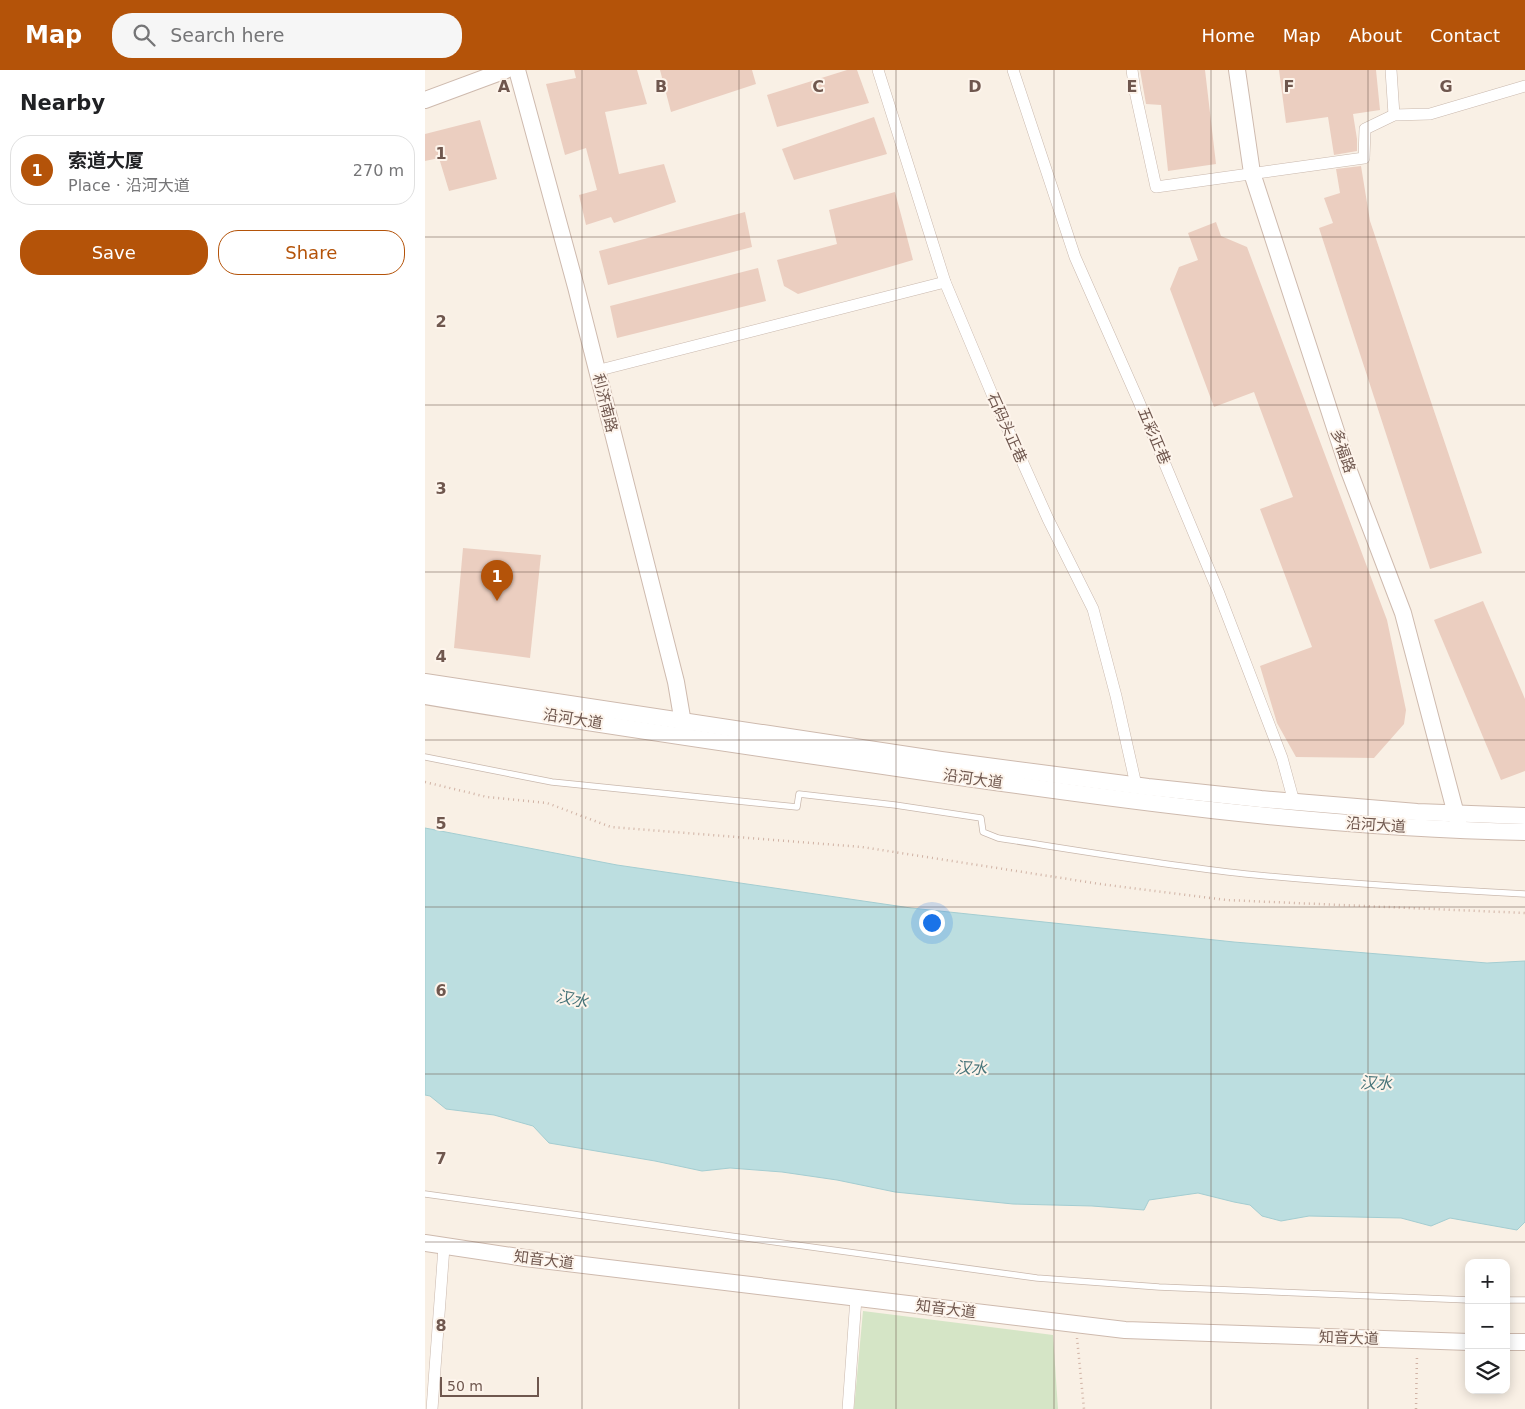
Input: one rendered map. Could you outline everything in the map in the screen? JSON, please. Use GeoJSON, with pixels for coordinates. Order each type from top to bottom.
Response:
{"type":"FeatureCollection","features":[{"type":"Feature","properties":{"kind":"main road"},"geometry":{"type":"LineString","coordinates":[[425,100],[506,70]]}},
{"type":"Feature","properties":{"kind":"main road","name":"利济南路"},"geometry":{"type":"LineString","coordinates":[[517,70],[576,287],[676,682],[684,729]]}},
{"type":"Feature","properties":{"kind":"main road","name":"多福路"},"geometry":{"type":"LineString","coordinates":[[1237,70],[1251,173],[1349,471],[1403,613],[1454,814],[1461,830]]}},
{"type":"Feature","properties":{"kind":"main road","name":"沿河大道"},"geometry":{"type":"LineString","coordinates":[[425,682],[684,729],[1145,803],[1276,818],[1461,830],[1525,832]]}},
{"type":"Feature","properties":{"kind":"main road","name":"沿河大道"},"geometry":{"type":"LineString","coordinates":[[425,696],[1137,785],[1294,802],[1417,812],[1525,816]]}},
{"type":"Feature","properties":{"kind":"main road","name":"知音大道"},"geometry":{"type":"LineString","coordinates":[[425,1243],[444,1247],[1125,1330],[1465,1342]]}},
{"type":"Feature","properties":{"kind":"main road"},"geometry":{"type":"LineString","coordinates":[[1510,1342],[1525,1342]]}},
{"type":"Feature","properties":{"kind":"street","name":"石码头正巷"},"geometry":{"type":"LineString","coordinates":[[878,70],[945,282],[996,403],[1093,609],[1137,785]]}},
{"type":"Feature","properties":{"kind":"street","name":"五彩正巷"},"geometry":{"type":"LineString","coordinates":[[1013,70],[1075,257],[1139,402],[1218,591],[1282,758],[1294,802]]}},
{"type":"Feature","properties":{"kind":"street"},"geometry":{"type":"LineString","coordinates":[[1132,70],[1156,188],[1364,158],[1365,129],[1394,115],[1430,114],[1525,86]]}},
{"type":"Feature","properties":{"kind":"street"},"geometry":{"type":"LineString","coordinates":[[1391,70],[1394,115]]}},
{"type":"Feature","properties":{"kind":"street"},"geometry":{"type":"LineString","coordinates":[[596,371],[945,282]]}},
{"type":"Feature","properties":{"kind":"street"},"geometry":{"type":"LineString","coordinates":[[432,1409],[444,1247]]}},
{"type":"Feature","properties":{"kind":"street"},"geometry":{"type":"LineString","coordinates":[[848,1409],[856,1298]]}},
{"type":"Feature","properties":{"kind":"lane"},"geometry":{"type":"LineString","coordinates":[[425,757],[552,782],[797,807],[799,794],[895,805],[981,818],[983,832],[998,838],[1132,859],[1236,872],[1451,890],[1525,894]]}},
{"type":"Feature","properties":{"kind":"lane"},"geometry":{"type":"LineString","coordinates":[[425,1194],[1037,1278],[1159,1287],[1465,1300]]}},
{"type":"Feature","properties":{"kind":"lane"},"geometry":{"type":"LineString","coordinates":[[1510,1300],[1525,1300]]}},
{"type":"Feature","properties":{"kind":"path"},"geometry":{"type":"LineString","coordinates":[[425,782],[487,797],[547,803],[611,827],[863,847],[1100,884],[1226,900],[1525,912]]}},
{"type":"Feature","properties":{"kind":"path"},"geometry":{"type":"LineString","coordinates":[[1075,1324],[1084,1409]]}},
{"type":"Feature","properties":{"kind":"path"},"geometry":{"type":"LineString","coordinates":[[1416,1409],[1418,1340]]}},
{"type":"Feature","properties":{"kind":"green space"},"geometry":{"type":"Polygon","coordinates":[[[863,1311],[1053,1335],[1058,1409],[854,1409],[863,1311]]]}},
{"type":"Feature","properties":{"kind":"water","name":"汉水"},"geometry":{"type":"Polygon","coordinates":[[[425,828],[617,865],[911,908],[1234,942],[1487,963],[1525,961],[1525,1222],[1517,1230],[1450,1218],[1431,1226],[1401,1218],[1309,1216],[1281,1221],[1262,1216],[1250,1205],[1198,1193],[1149,1200],[1144,1210],[1092,1206],[1013,1204],[895,1192],[837,1180],[782,1172],[730,1168],[702,1171],[549,1143],[533,1126],[494,1115],[446,1109],[430,1096],[425,1095],[425,828]]]}},
{"type":"Feature","properties":{"kind":"building"},"geometry":{"type":"Polygon","coordinates":[[[574,70],[637,70],[647,104],[605,112],[619,174],[664,164],[676,202],[614,223],[611,217],[586,225],[579,195],[597,190],[586,148],[565,155],[546,84],[576,78],[574,70]]]}},
{"type":"Feature","properties":{"kind":"building"},"geometry":{"type":"Polygon","coordinates":[[[660,70],[752,70],[756,84],[671,112],[660,70]]]}},
{"type":"Feature","properties":{"kind":"building"},"geometry":{"type":"Polygon","coordinates":[[[847,70],[857,70],[869,103],[777,127],[767,95],[847,70]]]}},
{"type":"Feature","properties":{"kind":"building"},"geometry":{"type":"Polygon","coordinates":[[[1140,70],[1205,70],[1216,164],[1168,171],[1161,105],[1146,104],[1140,70]]]}},
{"type":"Feature","properties":{"kind":"building"},"geometry":{"type":"Polygon","coordinates":[[[1279,70],[1376,70],[1380,110],[1353,114],[1357,151],[1334,155],[1328,117],[1286,123],[1279,70]]]}},
{"type":"Feature","properties":{"kind":"building"},"geometry":{"type":"Polygon","coordinates":[[[874,117],[887,154],[794,180],[782,149],[874,117]]]}},
{"type":"Feature","properties":{"kind":"building"},"geometry":{"type":"Polygon","coordinates":[[[480,120],[497,179],[449,191],[439,158],[425,161],[425,134],[480,120]]]}},
{"type":"Feature","properties":{"kind":"building"},"geometry":{"type":"Polygon","coordinates":[[[1361,166],[1370,221],[1482,553],[1430,569],[1319,228],[1333,223],[1324,198],[1340,193],[1336,169],[1361,166]]]}},
{"type":"Feature","properties":{"kind":"building"},"geometry":{"type":"Polygon","coordinates":[[[895,192],[913,260],[798,294],[784,286],[777,260],[837,244],[829,210],[895,192]]]}},
{"type":"Feature","properties":{"kind":"building"},"geometry":{"type":"Polygon","coordinates":[[[745,212],[752,247],[608,285],[599,251],[745,212]]]}},
{"type":"Feature","properties":{"kind":"building"},"geometry":{"type":"Polygon","coordinates":[[[1216,222],[1221,236],[1247,247],[1387,620],[1406,710],[1404,724],[1374,758],[1296,757],[1277,723],[1260,666],[1312,647],[1260,509],[1293,497],[1254,392],[1214,407],[1170,289],[1179,267],[1198,260],[1188,233],[1216,222]]]}},
{"type":"Feature","properties":{"kind":"building"},"geometry":{"type":"Polygon","coordinates":[[[758,268],[766,301],[617,338],[610,306],[758,268]]]}},
{"type":"Feature","properties":{"kind":"building"},"geometry":{"type":"Polygon","coordinates":[[[463,548],[541,555],[530,658],[454,648],[463,548]]]}},
{"type":"Feature","properties":{"kind":"building"},"geometry":{"type":"Polygon","coordinates":[[[1483,601],[1525,699],[1525,771],[1501,780],[1434,620],[1483,601]]]}},
{"type":"Feature","properties":{"kind":"place","name":"索道大厦"},"geometry":{"type":"Point","coordinates":[497,601]}}]}
